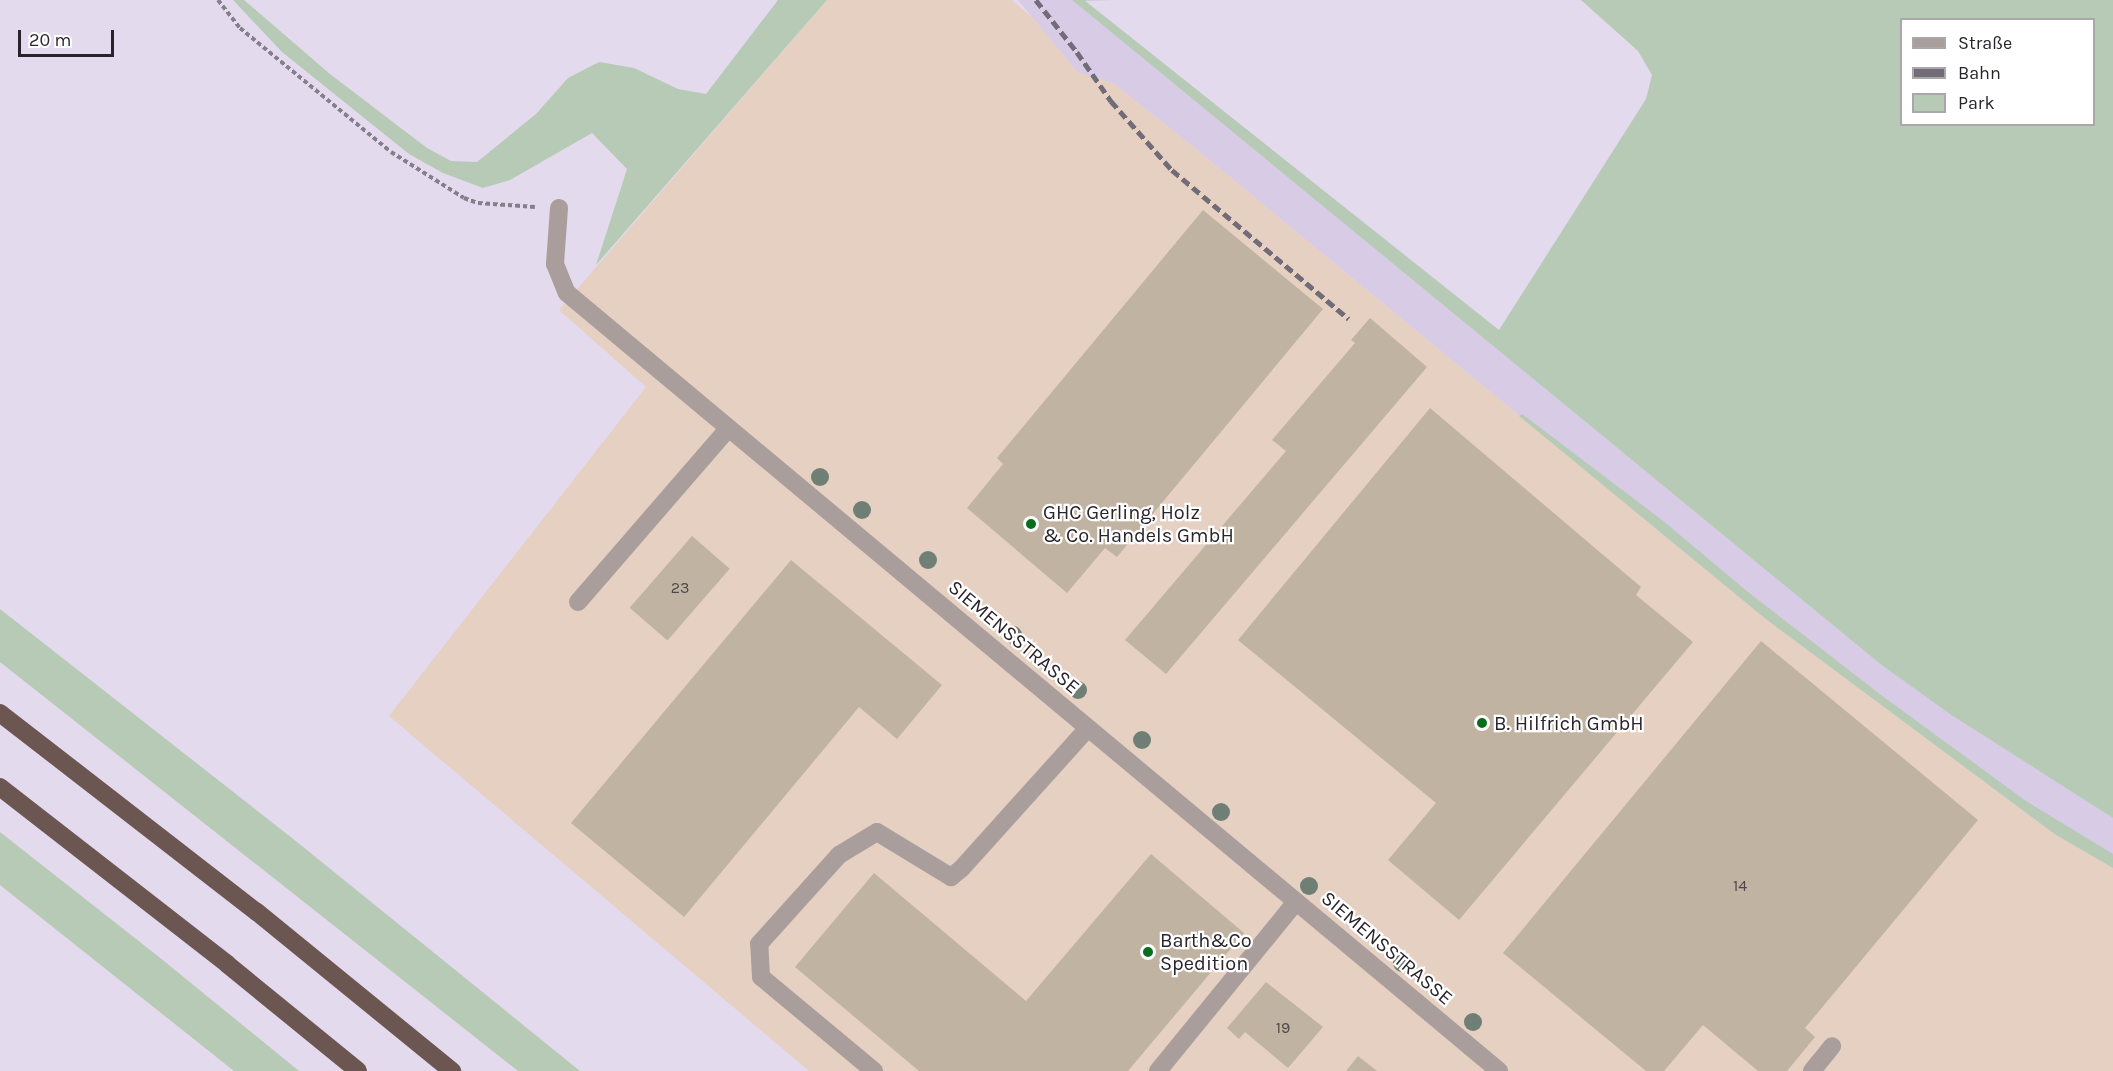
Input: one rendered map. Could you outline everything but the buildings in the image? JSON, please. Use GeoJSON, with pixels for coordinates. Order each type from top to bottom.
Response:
{"type":"FeatureCollection","features":[{"type":"Feature","properties":{"kind":"highway"},"geometry":{"type":"LineString","coordinates":[[0,713],[257,912],[452,1071]]}},
{"type":"Feature","properties":{"kind":"highway"},"geometry":{"type":"LineString","coordinates":[[0,787],[227,964],[358,1071]]}},
{"type":"Feature","properties":{"kind":"street","name":"SIEMENSSTRASSE"},"geometry":{"type":"LineString","coordinates":[[559,208],[555,264],[567,293],[1498,1071]]}},
{"type":"Feature","properties":{"kind":"street"},"geometry":{"type":"LineString","coordinates":[[578,602],[728,429]]}},
{"type":"Feature","properties":{"kind":"street"},"geometry":{"type":"LineString","coordinates":[[874,1071],[761,977],[759,945],[839,855],[877,832],[951,877],[962,868],[1088,728]]}},
{"type":"Feature","properties":{"kind":"street"},"geometry":{"type":"LineString","coordinates":[[1158,1071],[1296,902]]}},
{"type":"Feature","properties":{"kind":"street"},"geometry":{"type":"LineString","coordinates":[[1812,1071],[1832,1046]]}},
{"type":"Feature","properties":{"kind":"path"},"geometry":{"type":"LineString","coordinates":[[218,0],[240,28],[295,75],[391,152],[464,198],[478,203],[559,208]]}},
{"type":"Feature","properties":{"kind":"shaded area"},"geometry":{"type":"Polygon","coordinates":[[[827,0],[1012,0],[1034,19],[1077,72],[1113,83],[1767,620],[2056,835],[2113,868],[2113,1071],[809,1071],[389,716],[646,387],[559,310],[827,0]]]}},
{"type":"Feature","properties":{"kind":"shaded area"},"geometry":{"type":"Polygon","coordinates":[[[1018,0],[1072,0],[1879,663],[2113,818],[2113,868],[1767,620],[1113,83],[1077,72],[1018,0]]]}},
{"type":"Feature","properties":{"kind":"green space"},"geometry":{"type":"Polygon","coordinates":[[[233,0],[244,0],[330,74],[427,148],[451,161],[477,162],[536,114],[568,78],[599,62],[634,68],[678,89],[706,94],[778,0],[827,0],[596,265],[627,169],[592,133],[510,180],[483,188],[443,173],[409,154],[282,52],[233,0]]]}},
{"type":"Feature","properties":{"kind":"green space"},"geometry":{"type":"Polygon","coordinates":[[[1072,0],[1084,0],[1499,330],[1646,99],[1652,75],[1638,51],[1581,0],[2113,0],[2113,818],[1950,714],[1879,663],[1072,0]]]}},
{"type":"Feature","properties":{"kind":"green space"},"geometry":{"type":"Polygon","coordinates":[[[1522,414],[1662,520],[1748,592],[1881,695],[2026,801],[2113,854],[2113,868],[2056,835],[1767,620],[1519,416],[1522,414]]]}},
{"type":"Feature","properties":{"kind":"green space"},"geometry":{"type":"Polygon","coordinates":[[[0,609],[297,842],[580,1071],[518,1071],[0,662],[0,609]]]}},
{"type":"Feature","properties":{"kind":"green space"},"geometry":{"type":"Polygon","coordinates":[[[0,832],[299,1071],[234,1071],[0,885],[0,832]]]}},
{"type":"Feature","properties":{"kind":"railway"},"geometry":{"type":"LineString","coordinates":[[1036,0],[1077,52],[1111,101],[1172,170],[1349,319]]}},
{"type":"Feature","properties":{"kind":"place","name":"GHC Gerling, Holz & Co. Handels GmbH"},"geometry":{"type":"Point","coordinates":[1031,524]}},
{"type":"Feature","properties":{"kind":"place","name":"B. Hilfrich GmbH"},"geometry":{"type":"Point","coordinates":[1482,723]}},
{"type":"Feature","properties":{"kind":"place","name":"Barth&Co Spedition"},"geometry":{"type":"Point","coordinates":[1148,952]}}]}
